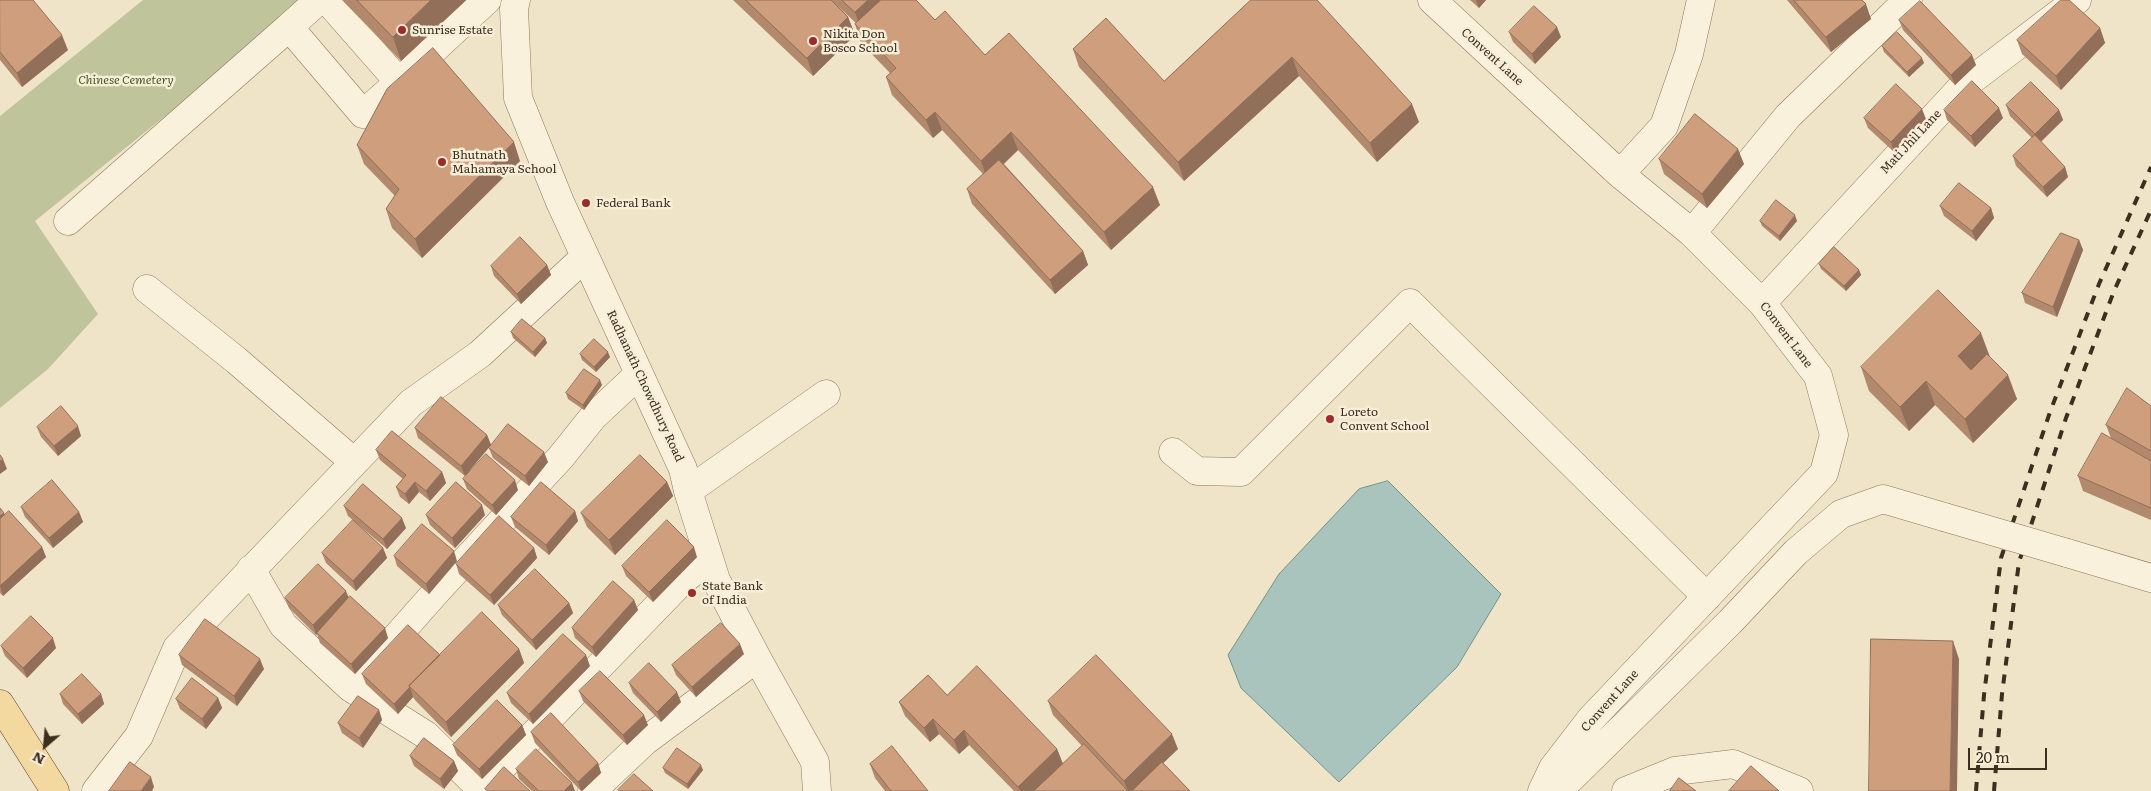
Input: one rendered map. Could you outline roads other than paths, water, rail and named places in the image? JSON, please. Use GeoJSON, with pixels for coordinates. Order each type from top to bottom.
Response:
{"type":"FeatureCollection","features":[{"type":"Feature","properties":{"kind":"main road"},"geometry":{"type":"LineString","coordinates":[[0,704],[55,791]]}},
{"type":"Feature","properties":{"kind":"street"},"geometry":{"type":"LineString","coordinates":[[68,221],[320,0]]}},
{"type":"Feature","properties":{"kind":"street"},"geometry":{"type":"LineString","coordinates":[[326,0],[399,82]]}},
{"type":"Feature","properties":{"kind":"street"},"geometry":{"type":"LineString","coordinates":[[408,41],[420,54],[476,0]]}},
{"type":"Feature","properties":{"kind":"street"},"geometry":{"type":"LineString","coordinates":[[289,28],[363,114],[487,0]]}},
{"type":"Feature","properties":{"kind":"street","name":"Radhanath Chowdhury Road"},"geometry":{"type":"LineString","coordinates":[[516,0],[514,10],[518,98],[585,257],[683,469],[688,492],[716,580],[815,762],[816,791]]}},
{"type":"Feature","properties":{"kind":"street","name":"Convent Lane"},"geometry":{"type":"LineString","coordinates":[[1432,0],[1620,174],[1692,234],[1762,302],[1818,376],[1834,435],[1824,472],[1590,720],[1553,768],[1542,791]]}},
{"type":"Feature","properties":{"kind":"street"},"geometry":{"type":"LineString","coordinates":[[1620,174],[1664,126],[1688,54],[1701,0]]}},
{"type":"Feature","properties":{"kind":"street"},"geometry":{"type":"LineString","coordinates":[[1692,234],[1788,116],[1908,0]]}},
{"type":"Feature","properties":{"kind":"street","name":"Mati Jhil Lane"},"geometry":{"type":"LineString","coordinates":[[1762,302],[1961,88],[2077,0]]}},
{"type":"Feature","properties":{"kind":"street"},"geometry":{"type":"LineString","coordinates":[[96,791],[139,736],[177,648],[411,404],[480,354],[585,257]]}},
{"type":"Feature","properties":{"kind":"street"},"geometry":{"type":"LineString","coordinates":[[147,289],[265,385],[354,462]]}},
{"type":"Feature","properties":{"kind":"street"},"geometry":{"type":"LineString","coordinates":[[1173,452],[1197,471],[1241,472],[1410,303],[1707,596]]}},
{"type":"Feature","properties":{"kind":"street"},"geometry":{"type":"LineString","coordinates":[[351,688],[437,591],[561,457],[593,417],[639,374]]}},
{"type":"Feature","properties":{"kind":"street"},"geometry":{"type":"LineString","coordinates":[[688,492],[826,394]]}},
{"type":"Feature","properties":{"kind":"street","name":"Convent Lane"},"geometry":{"type":"LineString","coordinates":[[1558,791],[1730,622],[1796,552],[1841,514],[1883,499],[2151,578]]}},
{"type":"Feature","properties":{"kind":"street"},"geometry":{"type":"LineString","coordinates":[[251,570],[284,625],[351,688],[426,735],[480,790],[681,582],[709,559]]}},
{"type":"Feature","properties":{"kind":"street"},"geometry":{"type":"LineString","coordinates":[[592,791],[645,741],[757,658]]}},
{"type":"Feature","properties":{"kind":"street"},"geometry":{"type":"LineString","coordinates":[[1626,791],[1675,771],[1733,764],[1799,791]]}},
{"type":"Feature","properties":{"kind":"water"},"geometry":{"type":"Polygon","coordinates":[[[1388,481],[1501,594],[1457,667],[1339,782],[1241,688],[1228,655],[1279,574],[1359,489],[1388,481]]]}},
{"type":"Feature","properties":{"kind":"railway"},"geometry":{"type":"LineString","coordinates":[[1976,791],[1984,695],[2001,558],[2050,412],[2099,284],[2151,167]]}},
{"type":"Feature","properties":{"kind":"railway"},"geometry":{"type":"LineString","coordinates":[[1994,791],[2002,694],[2019,562],[2066,418],[2114,291],[2151,210]]}},
{"type":"Feature","properties":{"kind":"place","name":"Sunrise Estate"},"geometry":{"type":"Point","coordinates":[402,30]}},
{"type":"Feature","properties":{"kind":"place","name":"Nikita Don Bosco School"},"geometry":{"type":"Point","coordinates":[813,41]}},
{"type":"Feature","properties":{"kind":"place","name":"Bhutnath Mahamaya School"},"geometry":{"type":"Point","coordinates":[442,162]}},
{"type":"Feature","properties":{"kind":"place","name":"Federal Bank"},"geometry":{"type":"Point","coordinates":[586,203]}},
{"type":"Feature","properties":{"kind":"place","name":"Loreto Convent School"},"geometry":{"type":"Point","coordinates":[1330,419]}},
{"type":"Feature","properties":{"kind":"place","name":"State Bank of India"},"geometry":{"type":"Point","coordinates":[692,593]}},
{"type":"Feature","properties":{"kind":"park label","name":"Chinese Cemetery"},"geometry":{"type":"Point","coordinates":[126,80]}}]}
